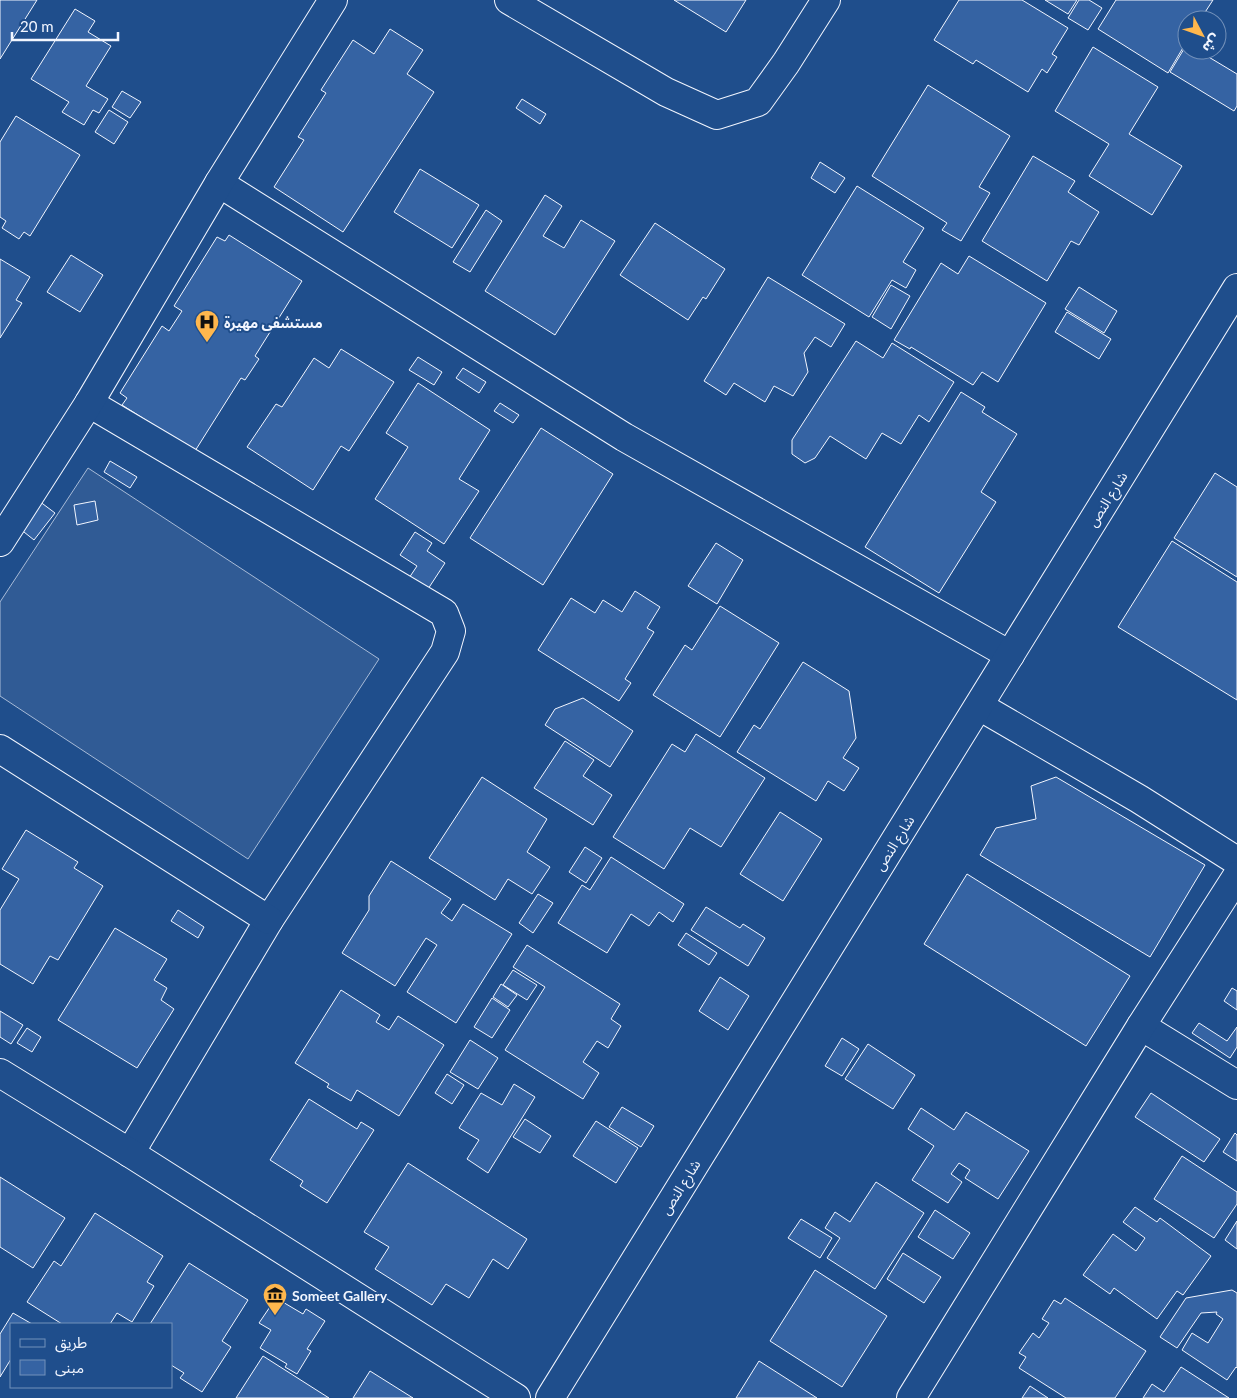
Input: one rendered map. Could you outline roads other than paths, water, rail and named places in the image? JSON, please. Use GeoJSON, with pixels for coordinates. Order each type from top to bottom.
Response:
{"type":"FeatureCollection","features":[{"type":"Feature","properties":{"kind":"street"},"geometry":{"type":"LineString","coordinates":[[0,542],[89,403],[219,183],[333,0]]}},
{"type":"Feature","properties":{"kind":"street"},"geometry":{"type":"LineString","coordinates":[[510,0],[666,92],[717,115],[758,102],[786,64],[826,0]]}},
{"type":"Feature","properties":{"kind":"street"},"geometry":{"type":"LineString","coordinates":[[219,183],[624,437],[1010,655]]}},
{"type":"Feature","properties":{"kind":"street","name":"شارع النص"},"geometry":{"type":"LineString","coordinates":[[550,1398],[1237,288]]}},
{"type":"Feature","properties":{"kind":"street"},"geometry":{"type":"LineString","coordinates":[[89,403],[444,613],[451,631],[445,652],[269,920],[130,1153]]}},
{"type":"Feature","properties":{"kind":"street"},"geometry":{"type":"LineString","coordinates":[[979,706],[1139,799],[1237,861]]}},
{"type":"Feature","properties":{"kind":"street"},"geometry":{"type":"LineString","coordinates":[[0,749],[269,920]]}},
{"type":"Feature","properties":{"kind":"street"},"geometry":{"type":"LineString","coordinates":[[910,1398],[1141,1026],[1237,876]]}},
{"type":"Feature","properties":{"kind":"street"},"geometry":{"type":"LineString","coordinates":[[1141,1026],[1237,1085]]}},
{"type":"Feature","properties":{"kind":"street"},"geometry":{"type":"LineString","coordinates":[[0,1073],[130,1153],[516,1398]]}},
{"type":"Feature","properties":{"kind":"place","name":"مستشفى مهيرة"},"geometry":{"type":"Point","coordinates":[207,343]}},
{"type":"Feature","properties":{"kind":"place","name":"Someet Gallery"},"geometry":{"type":"Point","coordinates":[275,1316]}}]}
